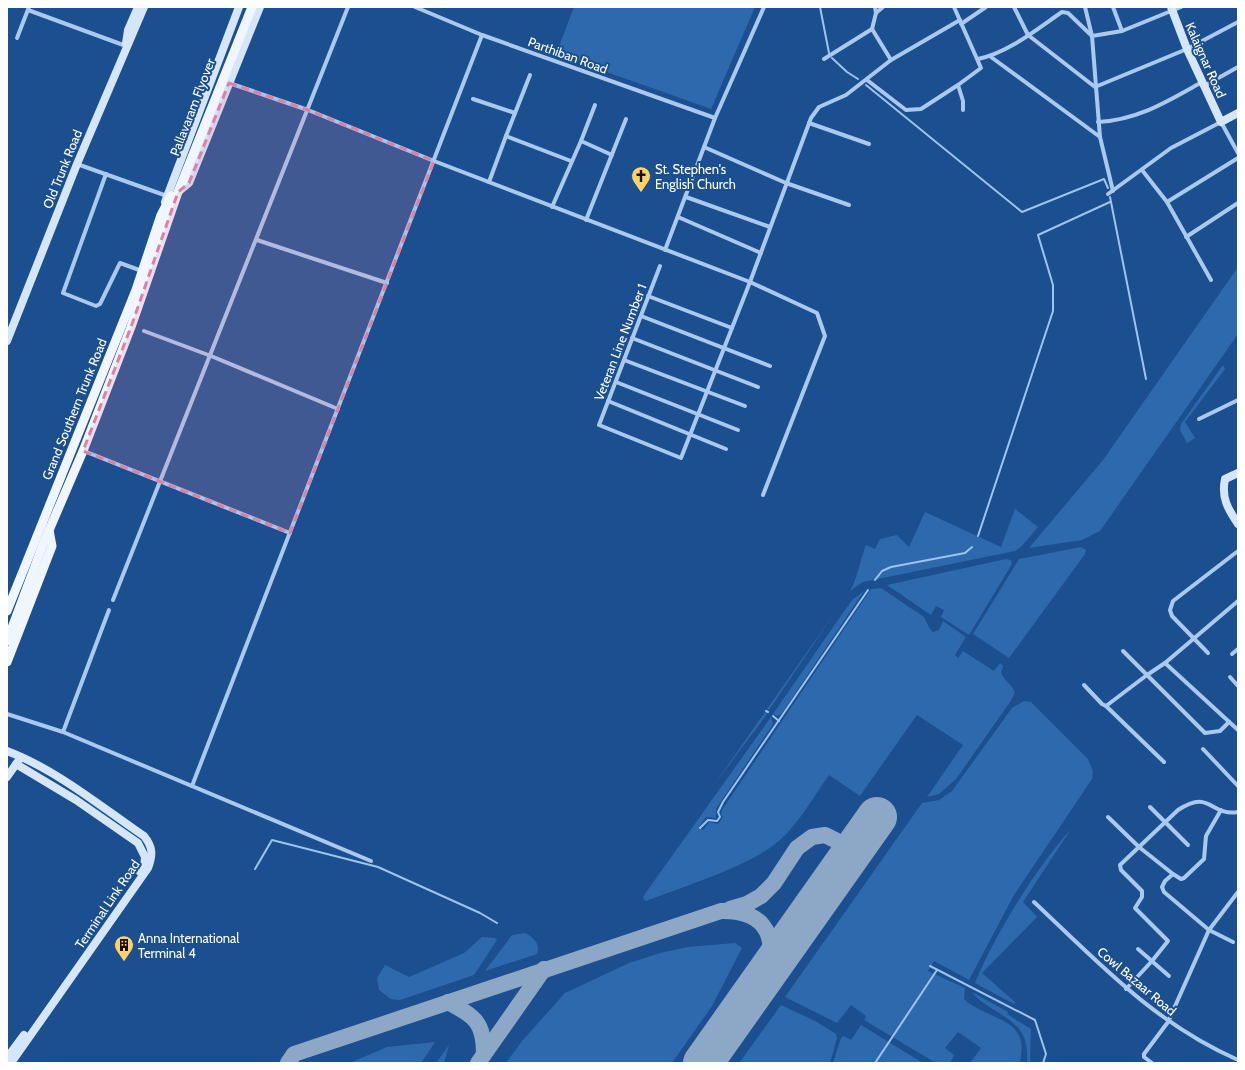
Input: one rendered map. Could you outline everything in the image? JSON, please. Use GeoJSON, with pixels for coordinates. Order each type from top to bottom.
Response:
{"type":"FeatureCollection","features":[{"type":"Feature","properties":{"kind":"main road","name":"Pallavaram Flyover"},"geometry":{"type":"LineString","coordinates":[[178,192],[181,179],[246,7]]}},
{"type":"Feature","properties":{"kind":"main road","name":"Pallavaram Flyover"},"geometry":{"type":"LineString","coordinates":[[161,215],[181,179],[252,7]]}},
{"type":"Feature","properties":{"kind":"main road","name":"Grand Southern Trunk Road"},"geometry":{"type":"LineString","coordinates":[[7,641],[49,528],[83,451],[132,327],[178,192]]}},
{"type":"Feature","properties":{"kind":"main road","name":"Grand Southern Trunk Road"},"geometry":{"type":"LineString","coordinates":[[7,611],[142,271],[161,215]]}},
{"type":"Feature","properties":{"kind":"main road"},"geometry":{"type":"LineString","coordinates":[[7,662],[52,546],[49,528]]}},
{"type":"Feature","properties":{"kind":"street"},"geometry":{"type":"LineString","coordinates":[[17,38],[29,8],[126,46],[128,30],[138,7]]}},
{"type":"Feature","properties":{"kind":"street","name":"Old Trunk Road"},"geometry":{"type":"LineString","coordinates":[[7,341],[77,164],[126,46],[134,33],[144,7]]}},
{"type":"Feature","properties":{"kind":"street"},"geometry":{"type":"LineString","coordinates":[[161,215],[239,7]]}},
{"type":"Feature","properties":{"kind":"street"},"geometry":{"type":"LineString","coordinates":[[178,192],[189,184],[260,7]]}},
{"type":"Feature","properties":{"kind":"street"},"geometry":{"type":"LineString","coordinates":[[113,600],[162,482],[348,7]]}},
{"type":"Feature","properties":{"kind":"street","name":"Parthiban Road"},"geometry":{"type":"LineString","coordinates":[[415,7],[482,35],[715,118]]}},
{"type":"Feature","properties":{"kind":"street"},"geometry":{"type":"LineString","coordinates":[[665,250],[715,118],[764,7]]}},
{"type":"Feature","properties":{"kind":"street"},"geometry":{"type":"LineString","coordinates":[[824,59],[872,29],[876,13],[875,7]]}},
{"type":"Feature","properties":{"kind":"street"},"geometry":{"type":"LineString","coordinates":[[876,13],[884,7]]}},
{"type":"Feature","properties":{"kind":"street"},"geometry":{"type":"LineString","coordinates":[[867,80],[906,110],[921,109],[958,86],[981,68],[954,7]]}},
{"type":"Feature","properties":{"kind":"street"},"geometry":{"type":"LineString","coordinates":[[690,435],[750,282],[809,123],[819,107],[846,95],[891,60],[986,7]]}},
{"type":"Feature","properties":{"kind":"street"},"geometry":{"type":"LineString","coordinates":[[1014,7],[1028,35],[1095,87]]}},
{"type":"Feature","properties":{"kind":"street"},"geometry":{"type":"LineString","coordinates":[[1065,7],[1068,13],[1092,36]]}},
{"type":"Feature","properties":{"kind":"street"},"geometry":{"type":"LineString","coordinates":[[1085,7],[1092,36],[1100,137],[1113,191]]}},
{"type":"Feature","properties":{"kind":"street"},"geometry":{"type":"LineString","coordinates":[[1113,7],[1122,31]]}},
{"type":"Feature","properties":{"kind":"street"},"geometry":{"type":"LineString","coordinates":[[1092,36],[1122,31],[1171,9],[1181,7]]}},
{"type":"Feature","properties":{"kind":"street","name":"Kalaignar Road"},"geometry":{"type":"LineString","coordinates":[[1171,9],[1187,49],[1221,122]]}},
{"type":"Feature","properties":{"kind":"street"},"geometry":{"type":"LineString","coordinates":[[978,59],[991,57],[1028,35],[1062,12],[1068,13]]}},
{"type":"Feature","properties":{"kind":"street"},"geometry":{"type":"LineString","coordinates":[[1095,87],[1187,49],[1238,22]]}},
{"type":"Feature","properties":{"kind":"street"},"geometry":{"type":"LineString","coordinates":[[872,29],[891,60]]}},
{"type":"Feature","properties":{"kind":"street"},"geometry":{"type":"LineString","coordinates":[[192,786],[482,35]]}},
{"type":"Feature","properties":{"kind":"street"},"geometry":{"type":"LineString","coordinates":[[991,57],[1100,137]]}},
{"type":"Feature","properties":{"kind":"street"},"geometry":{"type":"LineString","coordinates":[[1098,122],[1116,121],[1137,116],[1238,67]]}},
{"type":"Feature","properties":{"kind":"street"},"geometry":{"type":"LineString","coordinates":[[489,182],[530,75]]}},
{"type":"Feature","properties":{"kind":"street"},"geometry":{"type":"LineString","coordinates":[[229,83],[308,110],[552,207],[750,282],[817,313],[825,336],[763,495]]}},
{"type":"Feature","properties":{"kind":"street"},"geometry":{"type":"LineString","coordinates":[[958,86],[962,93],[963,110]]}},
{"type":"Feature","properties":{"kind":"street"},"geometry":{"type":"LineString","coordinates":[[473,100],[515,112]]}},
{"type":"Feature","properties":{"kind":"street"},"geometry":{"type":"LineString","coordinates":[[552,207],[595,105]]}},
{"type":"Feature","properties":{"kind":"street"},"geometry":{"type":"LineString","coordinates":[[1108,194],[1171,148],[1238,113]]}},
{"type":"Feature","properties":{"kind":"street"},"geometry":{"type":"LineString","coordinates":[[586,220],[626,119]]}},
{"type":"Feature","properties":{"kind":"street"},"geometry":{"type":"LineString","coordinates":[[1221,122],[1238,153]]}},
{"type":"Feature","properties":{"kind":"street"},"geometry":{"type":"LineString","coordinates":[[809,123],[869,144]]}},
{"type":"Feature","properties":{"kind":"street"},"geometry":{"type":"LineString","coordinates":[[506,136],[572,161]]}},
{"type":"Feature","properties":{"kind":"street"},"geometry":{"type":"LineString","coordinates":[[581,141],[612,155]]}},
{"type":"Feature","properties":{"kind":"street"},"geometry":{"type":"LineString","coordinates":[[704,147],[786,183],[849,205]]}},
{"type":"Feature","properties":{"kind":"street"},"geometry":{"type":"LineString","coordinates":[[1167,202],[1238,158]]}},
{"type":"Feature","properties":{"kind":"street"},"geometry":{"type":"LineString","coordinates":[[77,164],[167,196]]}},
{"type":"Feature","properties":{"kind":"street"},"geometry":{"type":"LineString","coordinates":[[1142,170],[1167,202],[1211,280]]}},
{"type":"Feature","properties":{"kind":"street"},"geometry":{"type":"LineString","coordinates":[[106,174],[63,293],[96,306],[100,304],[120,263],[142,271]]}},
{"type":"Feature","properties":{"kind":"street"},"geometry":{"type":"LineString","coordinates":[[686,196],[770,227]]}},
{"type":"Feature","properties":{"kind":"street"},"geometry":{"type":"LineString","coordinates":[[1186,237],[1238,203]]}},
{"type":"Feature","properties":{"kind":"street"},"geometry":{"type":"LineString","coordinates":[[678,217],[760,253]]}},
{"type":"Feature","properties":{"kind":"street"},"geometry":{"type":"LineString","coordinates":[[256,240],[387,283]]}},
{"type":"Feature","properties":{"kind":"street","name":"Veteran Line Number 1"},"geometry":{"type":"LineString","coordinates":[[660,266],[599,425],[681,458],[690,435]]}},
{"type":"Feature","properties":{"kind":"street"},"geometry":{"type":"LineString","coordinates":[[648,296],[732,328]]}},
{"type":"Feature","properties":{"kind":"street"},"geometry":{"type":"LineString","coordinates":[[641,316],[770,366]]}},
{"type":"Feature","properties":{"kind":"street"},"geometry":{"type":"LineString","coordinates":[[144,331],[211,356],[338,408]]}},
{"type":"Feature","properties":{"kind":"street"},"geometry":{"type":"LineString","coordinates":[[632,338],[758,387]]}},
{"type":"Feature","properties":{"kind":"street"},"geometry":{"type":"LineString","coordinates":[[624,360],[745,406]]}},
{"type":"Feature","properties":{"kind":"street"},"geometry":{"type":"LineString","coordinates":[[616,382],[738,430]]}},
{"type":"Feature","properties":{"kind":"street"},"geometry":{"type":"LineString","coordinates":[[1198,419],[1238,400]]}},
{"type":"Feature","properties":{"kind":"street"},"geometry":{"type":"LineString","coordinates":[[608,401],[726,449]]}},
{"type":"Feature","properties":{"kind":"street"},"geometry":{"type":"LineString","coordinates":[[83,451],[290,533]]}},
{"type":"Feature","properties":{"kind":"street"},"geometry":{"type":"LineString","coordinates":[[1238,473],[1225,479],[1223,494],[1225,504],[1238,524]]}},
{"type":"Feature","properties":{"kind":"street"},"geometry":{"type":"LineString","coordinates":[[1208,653],[1172,616],[1170,610],[1173,601],[1238,552]]}},
{"type":"Feature","properties":{"kind":"street"},"geometry":{"type":"LineString","coordinates":[[1106,706],[1147,675],[1165,664],[1194,637],[1238,601]]}},
{"type":"Feature","properties":{"kind":"street"},"geometry":{"type":"LineString","coordinates":[[63,732],[108,610]]}},
{"type":"Feature","properties":{"kind":"street"},"geometry":{"type":"LineString","coordinates":[[1232,654],[1238,649]]}},
{"type":"Feature","properties":{"kind":"street"},"geometry":{"type":"LineString","coordinates":[[1123,651],[1205,733],[1220,731],[1229,722]]}},
{"type":"Feature","properties":{"kind":"street"},"geometry":{"type":"LineString","coordinates":[[1165,664],[1238,730]]}},
{"type":"Feature","properties":{"kind":"street"},"geometry":{"type":"LineString","coordinates":[[1230,677],[1238,686]]}},
{"type":"Feature","properties":{"kind":"street"},"geometry":{"type":"LineString","coordinates":[[1084,684],[1102,704],[1106,706],[1164,762]]}},
{"type":"Feature","properties":{"kind":"street"},"geometry":{"type":"LineString","coordinates":[[7,714],[63,732],[371,861]]}},
{"type":"Feature","properties":{"kind":"street"},"geometry":{"type":"LineString","coordinates":[[1203,749],[1238,786]]}},
{"type":"Feature","properties":{"kind":"street","name":"Terminal Link Road"},"geometry":{"type":"LineString","coordinates":[[7,751],[52,774],[144,836],[150,843],[152,856],[148,868],[11,1063]]}},
{"type":"Feature","properties":{"kind":"street"},"geometry":{"type":"LineString","coordinates":[[7,777],[21,757]]}},
{"type":"Feature","properties":{"kind":"street","name":"Terminal Link Road"},"geometry":{"type":"LineString","coordinates":[[7,1058],[144,868],[145,857],[138,843],[76,800],[16,764]]}},
{"type":"Feature","properties":{"kind":"street"},"geometry":{"type":"LineString","coordinates":[[1126,989],[1168,941],[1135,908],[1142,897],[1142,891],[1120,868],[1122,862],[1165,822],[1187,804],[1198,801],[1206,801],[1221,810],[1238,812]]}},
{"type":"Feature","properties":{"kind":"street"},"geometry":{"type":"LineString","coordinates":[[1150,807],[1188,845]]}},
{"type":"Feature","properties":{"kind":"street"},"geometry":{"type":"LineString","coordinates":[[1108,817],[1139,847],[1181,879],[1184,878],[1204,859],[1206,836],[1221,810]]}},
{"type":"Feature","properties":{"kind":"street"},"geometry":{"type":"LineString","coordinates":[[1173,874],[1162,884],[1163,890],[1209,930],[1233,942]]}},
{"type":"Feature","properties":{"kind":"street"},"geometry":{"type":"LineString","coordinates":[[1150,1063],[1144,1057],[1144,1054],[1168,1022],[1209,930],[1238,892]]}},
{"type":"Feature","properties":{"kind":"street","name":"Cowl Bazaar Road"},"geometry":{"type":"LineString","coordinates":[[1034,902],[1126,989],[1168,1022],[1211,1048],[1238,1060]]}},
{"type":"Feature","properties":{"kind":"street"},"geometry":{"type":"LineString","coordinates":[[1138,949],[1169,976]]}},
{"type":"Feature","properties":{"kind":"highlighted area"},"geometry":{"type":"Polygon","coordinates":[[[229,83],[308,110],[434,161],[290,533],[83,451],[131,327],[178,192],[189,183],[229,83]]]}},
{"type":"Feature","properties":{"kind":"shaded area"},"geometry":{"type":"Polygon","coordinates":[[[574,7],[755,7],[711,109],[556,54],[574,7]]]}},
{"type":"Feature","properties":{"kind":"shaded area"},"geometry":{"type":"Polygon","coordinates":[[[1238,267],[1238,334],[1100,531],[1082,540],[1029,548],[1103,460],[1238,267]]]}},
{"type":"Feature","properties":{"kind":"shaded area"},"geometry":{"type":"Polygon","coordinates":[[[1223,365],[1225,369],[1185,422],[1195,438],[1187,443],[1180,430],[1181,424],[1223,365]]]}},
{"type":"Feature","properties":{"kind":"shaded area"},"geometry":{"type":"Polygon","coordinates":[[[1015,509],[1038,527],[1021,547],[1015,551],[863,582],[850,591],[866,545],[875,549],[880,539],[897,535],[909,547],[925,512],[1001,547],[1015,509]]]}},
{"type":"Feature","properties":{"kind":"shaded area"},"geometry":{"type":"Polygon","coordinates":[[[1081,547],[1086,550],[1085,554],[1009,658],[973,634],[1019,559],[1081,547]]]}},
{"type":"Feature","properties":{"kind":"shaded area"},"geometry":{"type":"Polygon","coordinates":[[[1006,559],[1011,560],[1012,564],[969,635],[941,617],[944,610],[936,606],[931,615],[887,585],[1006,559]]]}},
{"type":"Feature","properties":{"kind":"shaded area"},"geometry":{"type":"Polygon","coordinates":[[[881,588],[924,617],[933,632],[939,630],[943,621],[966,637],[955,655],[958,658],[963,651],[994,671],[1000,663],[1003,666],[1001,672],[1002,675],[1014,690],[1015,693],[1010,702],[956,779],[939,794],[927,797],[963,745],[917,715],[860,796],[829,775],[794,825],[780,840],[767,849],[735,867],[716,875],[646,901],[644,900],[643,897],[647,891],[771,717],[773,724],[716,809],[716,818],[706,817],[699,827],[703,830],[709,822],[718,824],[723,817],[721,815],[722,810],[871,589],[881,588]]]}},
{"type":"Feature","properties":{"kind":"shaded area"},"geometry":{"type":"Polygon","coordinates":[[[864,591],[782,713],[778,716],[773,714],[847,607],[853,599],[864,591]]]}},
{"type":"Feature","properties":{"kind":"shaded area"},"geometry":{"type":"Polygon","coordinates":[[[838,608],[769,710],[767,709],[838,608]]]}},
{"type":"Feature","properties":{"kind":"shaded area"},"geometry":{"type":"Polygon","coordinates":[[[1024,701],[1031,702],[1088,759],[1093,771],[1092,779],[1014,895],[969,980],[934,961],[928,971],[965,988],[964,999],[978,1009],[1003,1021],[1016,1031],[1020,1038],[1022,1050],[1020,1063],[970,1063],[981,1048],[958,1032],[945,1048],[954,1055],[950,1063],[936,1063],[864,1020],[866,1016],[851,1005],[837,1023],[785,997],[922,803],[939,800],[952,791],[1012,708],[1024,701]]]}},
{"type":"Feature","properties":{"kind":"shaded area"},"geometry":{"type":"Polygon","coordinates":[[[765,712],[767,714],[714,785],[765,712]]]}},
{"type":"Feature","properties":{"kind":"shaded area"},"geometry":{"type":"Polygon","coordinates":[[[1071,829],[1023,902],[1037,917],[982,973],[1015,1002],[1014,1004],[975,983],[983,964],[1017,902],[1044,863],[1071,829]]]}},
{"type":"Feature","properties":{"kind":"shaded area"},"geometry":{"type":"Polygon","coordinates":[[[525,933],[536,941],[538,947],[537,954],[485,971],[512,935],[525,933]]]}},
{"type":"Feature","properties":{"kind":"shaded area"},"geometry":{"type":"Polygon","coordinates":[[[482,937],[495,938],[497,940],[474,975],[400,1000],[391,999],[379,990],[377,978],[385,965],[409,977],[464,953],[482,937]]]}},
{"type":"Feature","properties":{"kind":"shaded area"},"geometry":{"type":"Polygon","coordinates":[[[735,943],[742,948],[712,1006],[672,1063],[506,1063],[522,1041],[565,993],[629,963],[660,953],[688,947],[735,943]]]}},
{"type":"Feature","properties":{"kind":"shaded area"},"geometry":{"type":"Polygon","coordinates":[[[972,992],[1008,1012],[1007,1014],[1031,1029],[1030,1063],[1027,1063],[1025,1042],[1018,1028],[1012,1022],[981,1001],[972,992]]]}},
{"type":"Feature","properties":{"kind":"shaded area"},"geometry":{"type":"Polygon","coordinates":[[[781,1005],[817,1022],[836,1034],[837,1038],[830,1063],[739,1063],[781,1005]]]}},
{"type":"Feature","properties":{"kind":"shaded area"},"geometry":{"type":"Polygon","coordinates":[[[861,1025],[923,1063],[833,1063],[841,1038],[844,1036],[851,1040],[861,1025]]]}},
{"type":"Feature","properties":{"kind":"shaded area"},"geometry":{"type":"Polygon","coordinates":[[[435,1042],[421,1063],[352,1062],[387,1047],[435,1042]]]}},
{"type":"Feature","properties":{"kind":"shaded area"},"geometry":{"type":"Polygon","coordinates":[[[449,1045],[444,1063],[436,1063],[449,1045]]]}},
{"type":"Feature","properties":{"kind":"waterway"},"geometry":{"type":"LineString","coordinates":[[820,7],[829,53]]}},
{"type":"Feature","properties":{"kind":"waterway"},"geometry":{"type":"LineString","coordinates":[[832,58],[847,72],[858,79]]}},
{"type":"Feature","properties":{"kind":"waterway"},"geometry":{"type":"LineString","coordinates":[[866,85],[1022,212],[1104,179],[1108,188]]}},
{"type":"Feature","properties":{"kind":"waterway"},"geometry":{"type":"LineString","coordinates":[[1110,197],[1146,379]]}},
{"type":"Feature","properties":{"kind":"waterway"},"geometry":{"type":"LineString","coordinates":[[978,536],[1053,311],[1053,285],[1038,235],[1110,202]]}},
{"type":"Feature","properties":{"kind":"waterway"},"geometry":{"type":"LineString","coordinates":[[875,580],[882,571],[891,567],[965,553],[972,547]]}},
{"type":"Feature","properties":{"kind":"waterway"},"geometry":{"type":"LineString","coordinates":[[700,828],[708,820],[717,821],[720,817],[718,812],[723,802],[868,590]]}},
{"type":"Feature","properties":{"kind":"waterway"},"geometry":{"type":"LineString","coordinates":[[773,716],[779,721]]}},
{"type":"Feature","properties":{"kind":"waterway"},"geometry":{"type":"LineString","coordinates":[[255,869],[272,840],[378,867],[480,913],[497,923]]}},
{"type":"Feature","properties":{"kind":"waterway"},"geometry":{"type":"LineString","coordinates":[[930,966],[1035,1020],[1046,1054],[1043,1063]]}},
{"type":"Feature","properties":{"kind":"waterway"},"geometry":{"type":"LineString","coordinates":[[875,1063],[937,970]]}},
{"type":"Feature","properties":{"kind":"taxiway"},"geometry":{"type":"LineString","coordinates":[[730,909],[747,904],[761,896],[774,883],[797,848],[812,837],[825,835],[837,841],[844,853],[842,866]]}},
{"type":"Feature","properties":{"kind":"taxiway"},"geometry":{"type":"LineString","coordinates":[[288,1063],[294,1054],[721,911],[746,914],[756,919],[763,926],[768,934],[770,944],[768,970]]}},
{"type":"Feature","properties":{"kind":"taxiway"},"geometry":{"type":"LineString","coordinates":[[478,1063],[544,969]]}},
{"type":"Feature","properties":{"kind":"taxiway"},"geometry":{"type":"LineString","coordinates":[[448,1002],[465,1012],[480,1027],[484,1043],[484,1054]]}},
{"type":"Feature","properties":{"kind":"runway"},"geometry":{"type":"LineString","coordinates":[[703,1063],[877,817]]}},
{"type":"Feature","properties":{"kind":"place","name":"St. Stephen's English Church"},"geometry":{"type":"Point","coordinates":[641,193]}},
{"type":"Feature","properties":{"kind":"place","name":"Anna International Terminal 4"},"geometry":{"type":"Point","coordinates":[124,962]}}]}
